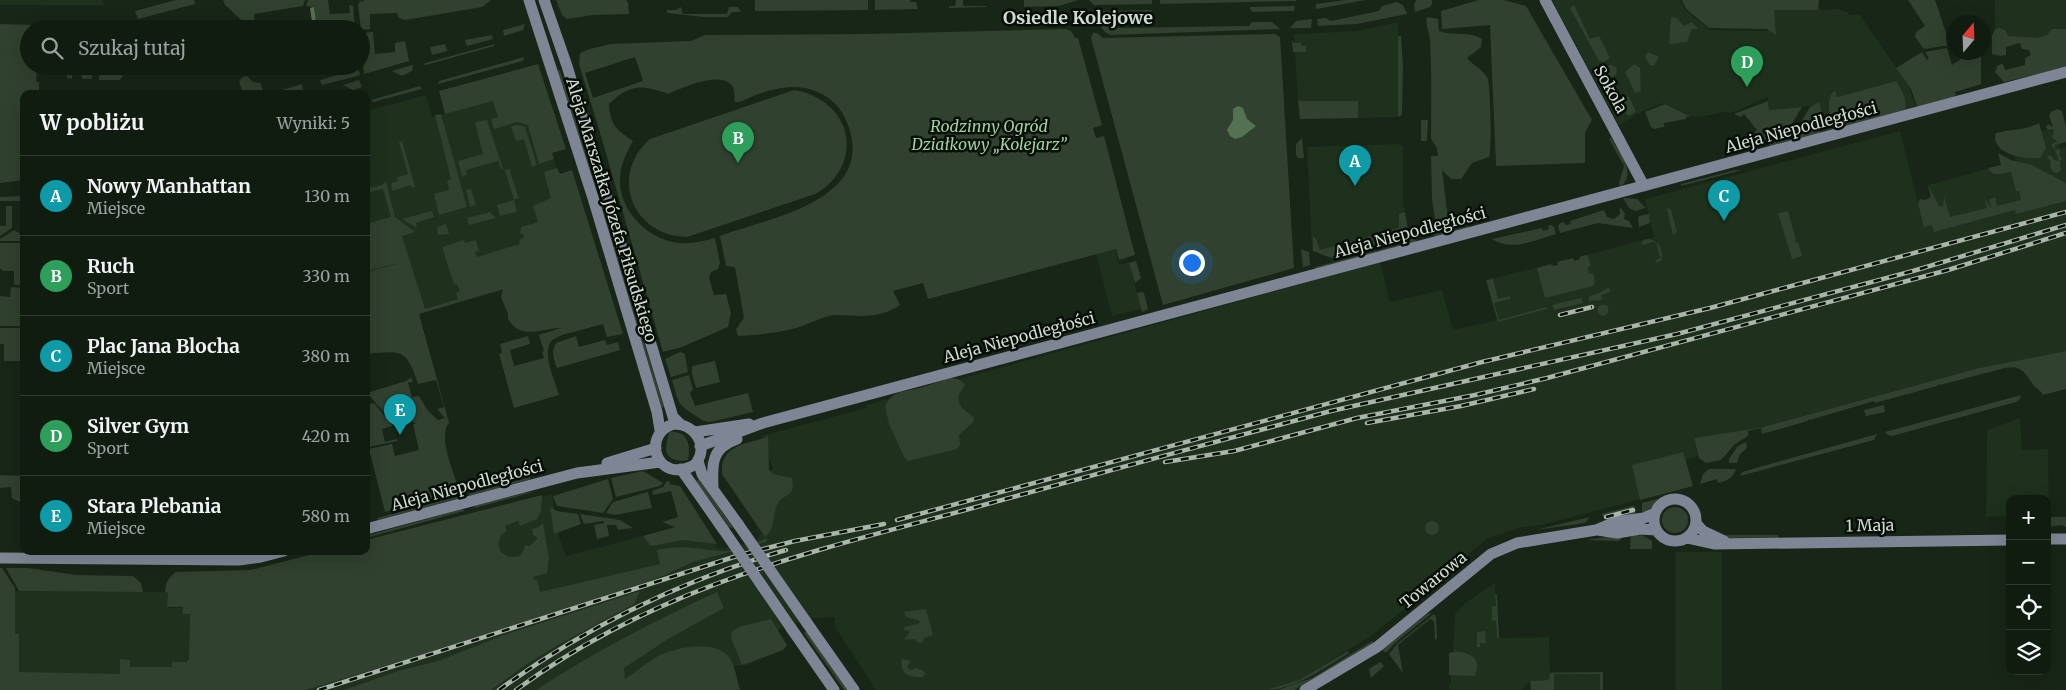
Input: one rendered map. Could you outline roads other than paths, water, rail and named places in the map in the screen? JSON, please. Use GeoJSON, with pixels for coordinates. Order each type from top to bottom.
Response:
{"type":"FeatureCollection","features":[{"type":"Feature","properties":{"kind":"street","name":"Aleja Marszałka Józefa Piłsudskiego"},"geometry":{"type":"LineString","coordinates":[[529,0],[595,208],[657,412],[660,430]]}},
{"type":"Feature","properties":{"kind":"street","name":"Aleja Marszałka Józefa Piłsudskiego"},"geometry":{"type":"LineString","coordinates":[[544,0],[567,66],[673,417],[680,424]]}},
{"type":"Feature","properties":{"kind":"street","name":"Sokola"},"geometry":{"type":"LineString","coordinates":[[1544,3],[1644,186]]}},
{"type":"Feature","properties":{"kind":"street","name":"Aleja Niepodległości"},"geometry":{"type":"LineString","coordinates":[[695,432],[763,423],[2066,72]]}},
{"type":"Feature","properties":{"kind":"street","name":"Aleja Niepodległości"},"geometry":{"type":"LineString","coordinates":[[700,446],[763,423]]}},
{"type":"Feature","properties":{"kind":"street"},"geometry":{"type":"LineString","coordinates":[[698,461],[694,465],[681,470],[673,470],[660,462],[656,448],[660,430],[668,426],[680,424],[686,425],[695,432],[700,446],[698,461],[702,474],[854,690]]}},
{"type":"Feature","properties":{"kind":"street"},"geometry":{"type":"LineString","coordinates":[[714,490],[713,467],[718,452],[725,444],[736,439],[745,431]]}},
{"type":"Feature","properties":{"kind":"street","name":"Aleja Niepodległości"},"geometry":{"type":"LineString","coordinates":[[370,528],[577,473],[656,448]]}},
{"type":"Feature","properties":{"kind":"street","name":"Aleja Niepodległości"},"geometry":{"type":"LineString","coordinates":[[577,473],[660,462]]}},
{"type":"Feature","properties":{"kind":"street"},"geometry":{"type":"LineString","coordinates":[[681,470],[834,690]]}},
{"type":"Feature","properties":{"kind":"street"},"geometry":{"type":"LineString","coordinates":[[1679,500],[1687,503],[1693,509],[1696,522],[1694,531],[1687,538],[1678,542],[1669,541],[1661,536],[1656,530],[1654,521],[1655,513],[1663,503],[1679,500]]}},
{"type":"Feature","properties":{"kind":"street","name":"Towarowa"},"geometry":{"type":"LineString","coordinates":[[1305,690],[1377,647],[1491,554],[1517,543],[1533,539],[1596,530],[1615,522],[1644,518],[1655,513]]}},
{"type":"Feature","properties":{"kind":"street","name":"1 Maja"},"geometry":{"type":"LineString","coordinates":[[1696,522],[1703,531],[1711,536],[1731,543]]}},
{"type":"Feature","properties":{"kind":"street","name":"Towarowa"},"geometry":{"type":"LineString","coordinates":[[1596,530],[1617,533],[1646,529],[1656,530]]}},
{"type":"Feature","properties":{"kind":"street","name":"1 Maja"},"geometry":{"type":"LineString","coordinates":[[1687,538],[1710,544],[2006,540]]}},
{"type":"Feature","properties":{"kind":"street"},"geometry":{"type":"LineString","coordinates":[[2051,539],[2066,539]]}},
{"type":"Feature","properties":{"kind":"street"},"geometry":{"type":"LineString","coordinates":[[0,558],[239,560],[269,555]]}},
{"type":"Feature","properties":{"kind":"railway"},"geometry":{"type":"LineString","coordinates":[[897,520],[1482,362],[1710,308],[2066,212]]}},
{"type":"Feature","properties":{"kind":"railway"},"geometry":{"type":"LineString","coordinates":[[516,690],[569,654],[623,624],[678,599],[734,577],[791,558],[1331,411],[1677,334],[1913,271],[2066,225]]}},
{"type":"Feature","properties":{"kind":"railway"},"geometry":{"type":"LineString","coordinates":[[1165,462],[1234,451],[1357,418],[1475,395],[1547,378],[1948,270],[2066,233]]}},
{"type":"Feature","properties":{"kind":"railway"},"geometry":{"type":"LineString","coordinates":[[1560,315],[1592,307]]}},
{"type":"Feature","properties":{"kind":"railway"},"geometry":{"type":"LineString","coordinates":[[1367,423],[1461,406],[1534,389]]}},
{"type":"Feature","properties":{"kind":"railway"},"geometry":{"type":"LineString","coordinates":[[1606,517],[1633,510]]}},
{"type":"Feature","properties":{"kind":"railway"},"geometry":{"type":"LineString","coordinates":[[319,690],[740,555],[795,541],[884,524]]}},
{"type":"Feature","properties":{"kind":"railway"},"geometry":{"type":"LineString","coordinates":[[499,690],[566,645],[636,607],[710,576],[786,550]]}},
{"type":"Feature","properties":{"kind":"place","name":"Silver Gym"},"geometry":{"type":"Point","coordinates":[1747,87]}},
{"type":"Feature","properties":{"kind":"place","name":"Ruch"},"geometry":{"type":"Point","coordinates":[738,163]}},
{"type":"Feature","properties":{"kind":"place","name":"Nowy Manhattan"},"geometry":{"type":"Point","coordinates":[1355,186]}},
{"type":"Feature","properties":{"kind":"place","name":"Plac Jana Blocha"},"geometry":{"type":"Point","coordinates":[1724,221]}},
{"type":"Feature","properties":{"kind":"place","name":"Stara Plebania"},"geometry":{"type":"Point","coordinates":[400,435]}},
{"type":"Feature","properties":{"kind":"district","name":"Osiedle Kolejowe"},"geometry":{"type":"Point","coordinates":[1078,17]}},
{"type":"Feature","properties":{"kind":"park label","name":"Rodzinny Ogród Działkowy „Kolejarz”"},"geometry":{"type":"Point","coordinates":[989,135]}}]}
